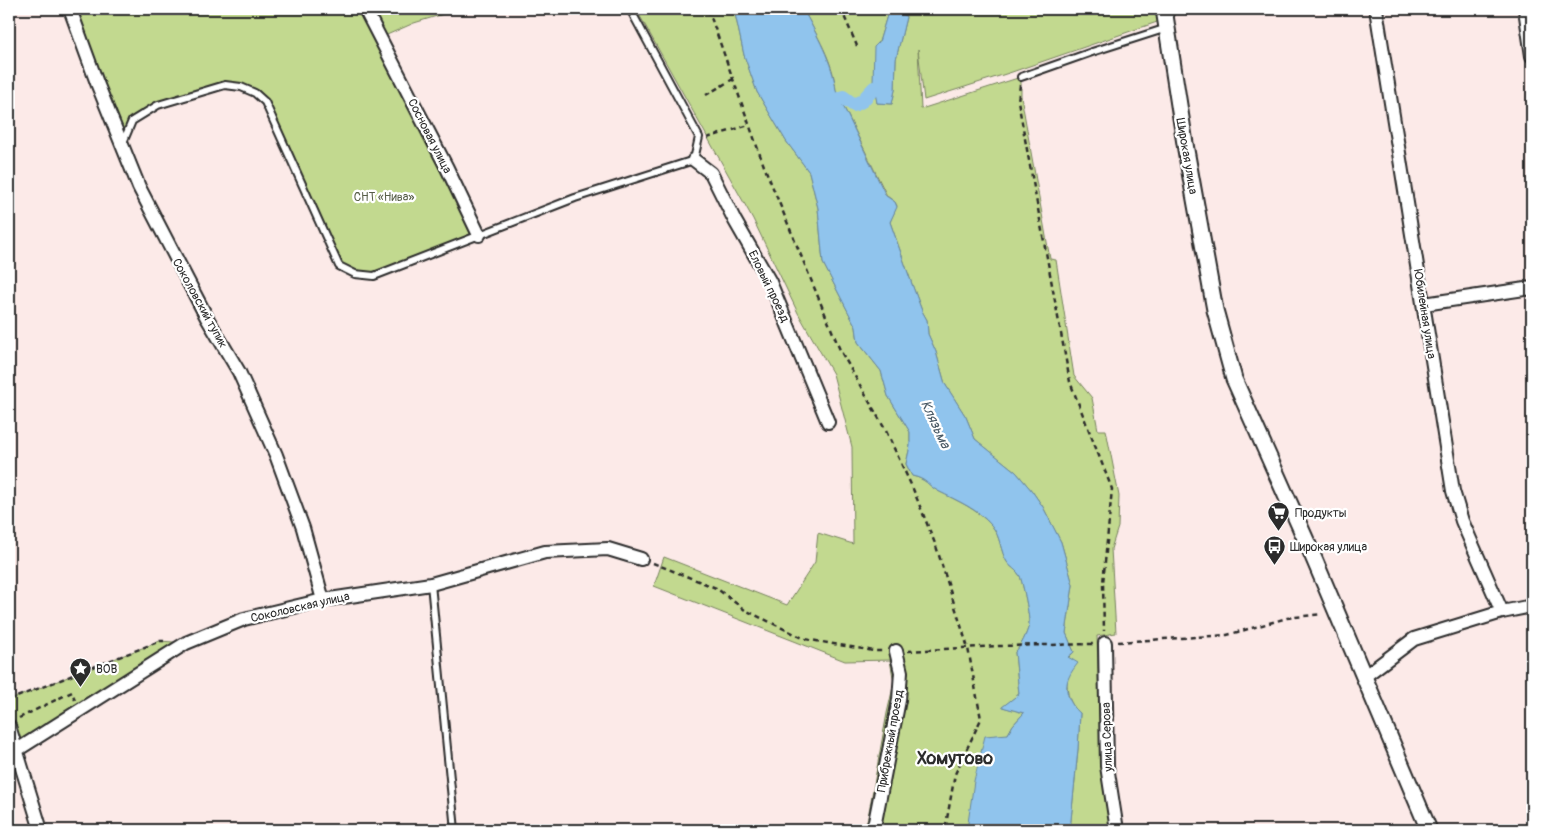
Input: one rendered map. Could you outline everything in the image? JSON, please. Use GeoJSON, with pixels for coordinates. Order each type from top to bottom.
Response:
{"type":"FeatureCollection","features":[{"type":"Feature","properties":{"kind":"street","name":"Соколовский тупик"},"geometry":{"type":"LineString","coordinates":[[70,9],[139,188],[207,318],[239,372],[276,455],[302,528],[323,600]]}},
{"type":"Feature","properties":{"kind":"street","name":"Сосновая улица"},"geometry":{"type":"LineString","coordinates":[[365,9],[479,235]]}},
{"type":"Feature","properties":{"kind":"street","name":"Широкая улица"},"geometry":{"type":"LineString","coordinates":[[1164,9],[1186,150],[1215,310],[1234,379],[1365,676],[1429,830]]}},
{"type":"Feature","properties":{"kind":"street","name":"Юбилейная улица"},"geometry":{"type":"LineString","coordinates":[[1376,9],[1453,491],[1462,521],[1502,612]]}},
{"type":"Feature","properties":{"kind":"street"},"geometry":{"type":"LineString","coordinates":[[1525,9],[1532,56]]}},
{"type":"Feature","properties":{"kind":"street","name":"Еловый проезд"},"geometry":{"type":"LineString","coordinates":[[694,160],[711,173],[770,282],[828,422]]}},
{"type":"Feature","properties":{"kind":"street"},"geometry":{"type":"LineString","coordinates":[[1424,304],[1532,288]]}},
{"type":"Feature","properties":{"kind":"street","name":"Соколовская улица"},"geometry":{"type":"LineString","coordinates":[[17,750],[186,643],[244,619],[323,600],[431,584],[546,552],[608,550],[641,559]]}},
{"type":"Feature","properties":{"kind":"street"},"geometry":{"type":"LineString","coordinates":[[1365,676],[1414,639],[1502,612],[1532,606]]}},
{"type":"Feature","properties":{"kind":"street","name":"улица Серова"},"geometry":{"type":"LineString","coordinates":[[1105,643],[1107,766],[1117,830]]}},
{"type":"Feature","properties":{"kind":"street","name":"Прибрежный проезд"},"geometry":{"type":"LineString","coordinates":[[871,830],[875,822],[899,700],[900,672],[896,651]]}},
{"type":"Feature","properties":{"kind":"street"},"geometry":{"type":"LineString","coordinates":[[13,722],[17,750],[41,830]]}},
{"type":"Feature","properties":{"kind":"lane"},"geometry":{"type":"LineString","coordinates":[[122,146],[132,121],[158,105],[225,85],[241,87],[255,93],[265,102],[339,266],[355,274],[374,276],[575,198],[694,160],[699,137],[630,9]]}},
{"type":"Feature","properties":{"kind":"lane"},"geometry":{"type":"LineString","coordinates":[[1021,77],[1167,28]]}},
{"type":"Feature","properties":{"kind":"lane"},"geometry":{"type":"LineString","coordinates":[[431,584],[455,830]]}},
{"type":"Feature","properties":{"kind":"path"},"geometry":{"type":"LineString","coordinates":[[708,9],[764,166],[840,350],[886,431],[913,489],[936,546],[968,648],[982,719],[955,774],[945,830]]}},
{"type":"Feature","properties":{"kind":"path"},"geometry":{"type":"LineString","coordinates":[[841,9],[857,46]]}},
{"type":"Feature","properties":{"kind":"path"},"geometry":{"type":"LineString","coordinates":[[1021,77],[1018,101],[1070,382],[1112,488],[1103,583],[1105,643],[1227,635],[1287,618],[1336,613]]}},
{"type":"Feature","properties":{"kind":"path"},"geometry":{"type":"LineString","coordinates":[[706,95],[733,79]]}},
{"type":"Feature","properties":{"kind":"path"},"geometry":{"type":"LineString","coordinates":[[698,141],[749,125]]}},
{"type":"Feature","properties":{"kind":"path"},"geometry":{"type":"LineString","coordinates":[[641,559],[716,588],[745,610],[805,639],[874,651],[1079,644]]}},
{"type":"Feature","properties":{"kind":"path"},"geometry":{"type":"LineString","coordinates":[[9,700],[160,641],[186,643]]}},
{"type":"Feature","properties":{"kind":"path"},"geometry":{"type":"LineString","coordinates":[[13,722],[72,692],[79,711]]}},
{"type":"Feature","properties":{"kind":"green space","name":"СНТ «Нива»"},"geometry":{"type":"Polygon","coordinates":[[[70,9],[460,9],[414,23],[380,38],[479,235],[374,276],[355,274],[339,266],[265,102],[255,93],[225,85],[158,105],[132,121],[122,146],[70,9]]]}},
{"type":"Feature","properties":{"kind":"green space"},"geometry":{"type":"Polygon","coordinates":[[[636,9],[734,9],[744,55],[757,92],[786,141],[809,172],[818,208],[823,263],[856,327],[858,342],[881,371],[888,396],[910,432],[910,446],[906,464],[912,476],[924,480],[934,489],[967,506],[986,520],[997,535],[1007,562],[1020,576],[1026,600],[1029,625],[1024,640],[1015,652],[1019,694],[1003,707],[1024,713],[1008,734],[967,830],[855,830],[865,827],[868,817],[894,683],[890,660],[845,661],[654,586],[664,557],[787,605],[815,562],[818,533],[853,544],[852,447],[833,374],[798,313],[753,219],[636,9]]]}},
{"type":"Feature","properties":{"kind":"green space"},"geometry":{"type":"Polygon","coordinates":[[[803,9],[889,9],[879,42],[876,95],[877,103],[892,104],[895,90],[896,59],[906,17],[900,9],[1158,9],[1160,21],[924,100],[918,49],[921,109],[1021,77],[1021,96],[1050,259],[1056,260],[1074,376],[1092,398],[1098,430],[1106,430],[1119,496],[1118,527],[1111,549],[1116,633],[1097,636],[1101,769],[1111,830],[1070,830],[1080,713],[1074,707],[1067,688],[1068,658],[1074,652],[1066,633],[1073,585],[1061,542],[1043,507],[1032,491],[1016,472],[975,439],[966,417],[945,384],[936,352],[928,334],[927,320],[890,222],[897,206],[887,196],[836,91],[835,80],[828,59],[803,9]]]}},
{"type":"Feature","properties":{"kind":"green space"},"geometry":{"type":"Polygon","coordinates":[[[160,641],[186,643],[17,750],[9,726],[9,700],[160,641]]]}},
{"type":"Feature","properties":{"kind":"water","name":"Клязьма"},"geometry":{"type":"Polygon","coordinates":[[[734,9],[803,9],[828,59],[836,91],[886,196],[895,202],[897,207],[890,222],[927,320],[928,334],[936,352],[945,384],[966,417],[975,439],[1016,472],[1032,491],[1043,507],[1061,542],[1073,585],[1066,633],[1074,652],[1068,657],[1078,663],[1067,682],[1067,692],[1073,706],[1080,713],[1070,830],[967,830],[974,781],[985,736],[1008,734],[1024,713],[1002,707],[1019,694],[1015,652],[1024,640],[1029,625],[1020,576],[1007,562],[997,535],[986,520],[967,506],[934,489],[924,480],[912,476],[906,464],[910,446],[910,432],[888,396],[881,371],[858,342],[856,327],[823,263],[818,208],[809,172],[786,141],[757,92],[744,55],[734,9]]]}},
{"type":"Feature","properties":{"kind":"water"},"geometry":{"type":"Polygon","coordinates":[[[889,9],[900,9],[906,17],[896,59],[895,90],[892,104],[877,103],[873,82],[874,47],[879,42],[889,9]]]}},
{"type":"Feature","properties":{"kind":"waterway"},"geometry":{"type":"LineString","coordinates":[[824,107],[843,97],[854,105],[862,101],[874,88]]}},
{"type":"Feature","properties":{"kind":"place","name":"Продукты"},"geometry":{"type":"Point","coordinates":[1279,532]}},
{"type":"Feature","properties":{"kind":"place","name":"Широкая улица"},"geometry":{"type":"Point","coordinates":[1274,566]}},
{"type":"Feature","properties":{"kind":"place","name":"ВОВ"},"geometry":{"type":"Point","coordinates":[80,688]}},
{"type":"Feature","properties":{"kind":"district","name":"Хомутово"},"geometry":{"type":"Point","coordinates":[955,758]}}]}
